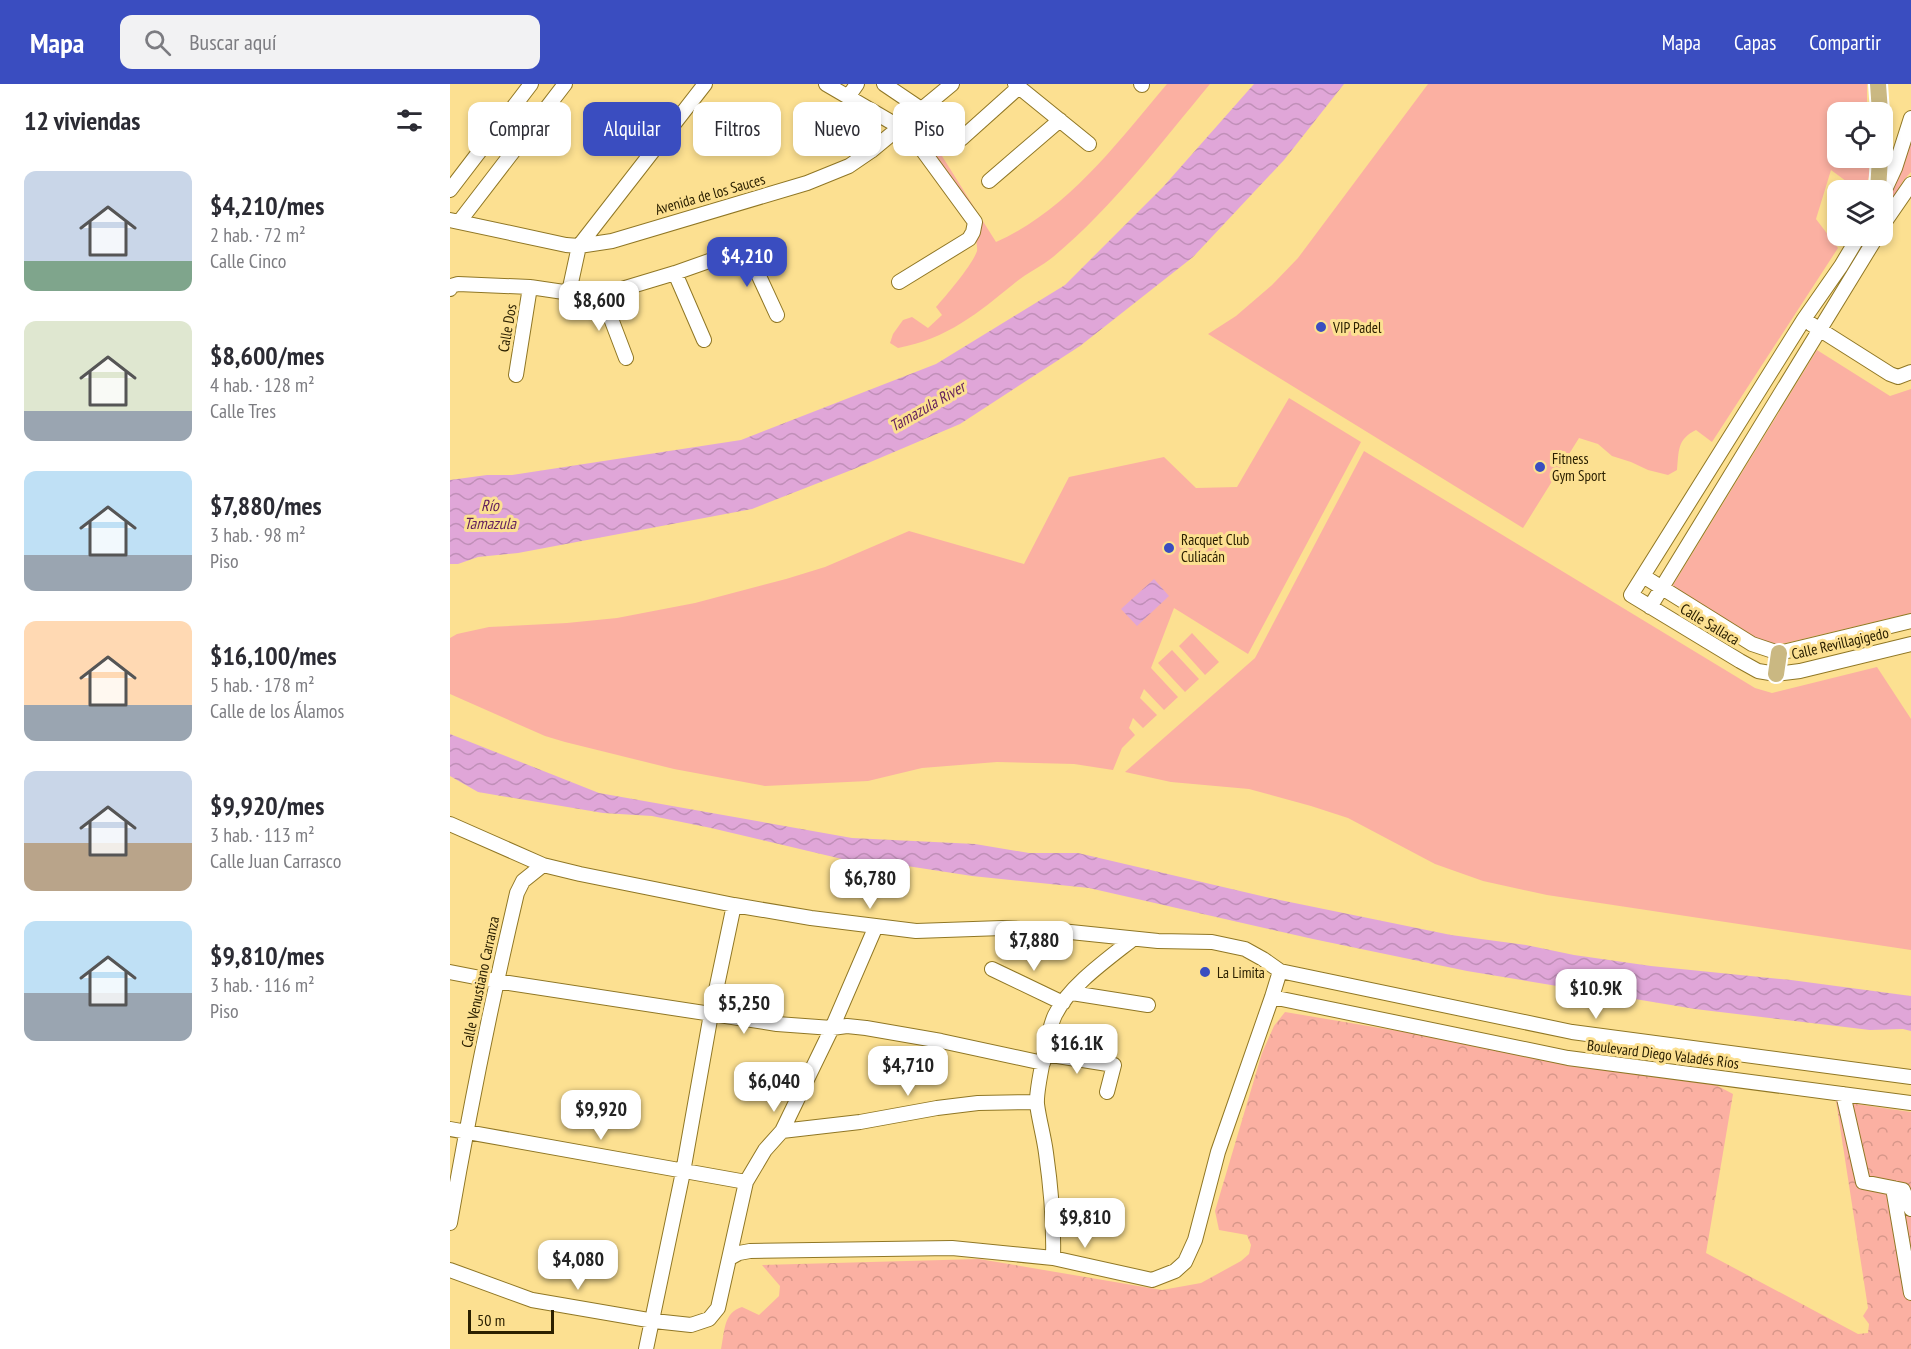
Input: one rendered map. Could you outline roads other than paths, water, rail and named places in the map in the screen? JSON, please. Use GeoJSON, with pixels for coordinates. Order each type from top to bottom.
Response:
{"type":"FeatureCollection","features":[{"type":"Feature","properties":{"kind":"main road"},"geometry":{"type":"LineString","coordinates":[[1878,84],[1879,102]]}},
{"type":"Feature","properties":{"kind":"main road"},"geometry":{"type":"LineString","coordinates":[[1776,674],[1779,653]]}},
{"type":"Feature","properties":{"kind":"street"},"geometry":{"type":"LineString","coordinates":[[450,190],[531,84]]}},
{"type":"Feature","properties":{"kind":"street"},"geometry":{"type":"LineString","coordinates":[[455,221],[565,84]]}},
{"type":"Feature","properties":{"kind":"street"},"geometry":{"type":"LineString","coordinates":[[570,292],[579,246],[705,84]]}},
{"type":"Feature","properties":{"kind":"street"},"geometry":{"type":"LineString","coordinates":[[826,84],[893,123]]}},
{"type":"Feature","properties":{"kind":"street"},"geometry":{"type":"LineString","coordinates":[[848,97],[857,84]]}},
{"type":"Feature","properties":{"kind":"street"},"geometry":{"type":"LineString","coordinates":[[884,84],[911,102]]}},
{"type":"Feature","properties":{"kind":"street","name":"Avenida de los Sauces"},"geometry":{"type":"LineString","coordinates":[[930,102],[952,84]]}},
{"type":"Feature","properties":{"kind":"street"},"geometry":{"type":"LineString","coordinates":[[965,135],[1017,86],[1089,144]]}},
{"type":"Feature","properties":{"kind":"street"},"geometry":{"type":"LineString","coordinates":[[1889,180],[1911,118]]}},
{"type":"Feature","properties":{"kind":"street"},"geometry":{"type":"LineString","coordinates":[[989,181],[1060,120]]}},
{"type":"Feature","properties":{"kind":"street","name":"Avenida de los Sauces"},"geometry":{"type":"LineString","coordinates":[[455,221],[566,245],[579,246],[612,241],[830,174],[849,166],[893,133]]}},
{"type":"Feature","properties":{"kind":"street"},"geometry":{"type":"LineString","coordinates":[[899,282],[969,239],[973,232],[975,222],[927,156]]}},
{"type":"Feature","properties":{"kind":"street"},"geometry":{"type":"LineString","coordinates":[[1893,210],[1911,184]]}},
{"type":"Feature","properties":{"kind":"street"},"geometry":{"type":"LineString","coordinates":[[1643,576],[1804,319],[1853,246]]}},
{"type":"Feature","properties":{"kind":"street"},"geometry":{"type":"LineString","coordinates":[[1650,607],[1871,246]]}},
{"type":"Feature","properties":{"kind":"street"},"geometry":{"type":"LineString","coordinates":[[451,288],[458,284],[530,287],[602,295],[746,248],[777,315]]}},
{"type":"Feature","properties":{"kind":"street"},"geometry":{"type":"LineString","coordinates":[[675,273],[704,340]]}},
{"type":"Feature","properties":{"kind":"street","name":"Calle Dos"},"geometry":{"type":"LineString","coordinates":[[516,375],[530,287]]}},
{"type":"Feature","properties":{"kind":"street"},"geometry":{"type":"LineString","coordinates":[[602,295],[626,358]]}},
{"type":"Feature","properties":{"kind":"street"},"geometry":{"type":"LineString","coordinates":[[1804,319],[1890,374],[1898,377],[1911,372]]}},
{"type":"Feature","properties":{"kind":"street","name":"Calle Sallaca"},"geometry":{"type":"LineString","coordinates":[[1776,674],[1758,671],[1631,595],[1643,576],[1752,644],[1779,653]]}},
{"type":"Feature","properties":{"kind":"street","name":"Calle Revillagigedo"},"geometry":{"type":"LineString","coordinates":[[1779,653],[1911,621]]}},
{"type":"Feature","properties":{"kind":"street","name":"Calle Revillagigedo"},"geometry":{"type":"LineString","coordinates":[[1776,674],[1800,671],[1911,644]]}},
{"type":"Feature","properties":{"kind":"street"},"geometry":{"type":"LineString","coordinates":[[450,824],[543,865],[734,905],[916,931],[1002,928],[1061,931],[1133,939],[1212,942],[1245,949],[1263,958],[1280,971],[1218,1152],[1195,1240],[1185,1262],[1175,1271],[1152,1280],[1053,1258],[952,1248],[750,1251],[730,1258]]}},
{"type":"Feature","properties":{"kind":"street","name":"Calle Venustiano Carranza"},"geometry":{"type":"LineString","coordinates":[[450,1223],[465,1132],[496,981],[517,893],[524,881],[543,865]]}},
{"type":"Feature","properties":{"kind":"street"},"geometry":{"type":"LineString","coordinates":[[646,1349],[654,1321],[711,1014],[734,905]]}},
{"type":"Feature","properties":{"kind":"street"},"geometry":{"type":"LineString","coordinates":[[450,1270],[532,1300],[691,1325],[709,1319],[718,1308],[746,1182],[765,1150],[782,1131],[832,1028],[876,926]]}},
{"type":"Feature","properties":{"kind":"street"},"geometry":{"type":"LineString","coordinates":[[1053,1258],[1054,1225],[1050,1183],[1037,1102],[1044,1058],[1055,1015],[1067,998],[1099,966],[1133,939]]}},
{"type":"Feature","properties":{"kind":"street"},"geometry":{"type":"LineString","coordinates":[[992,969],[1067,998],[1148,1005]]}},
{"type":"Feature","properties":{"kind":"street","name":"Boulevard Diego Valadés Ríos"},"geometry":{"type":"LineString","coordinates":[[1280,971],[1572,1032],[1911,1077]]}},
{"type":"Feature","properties":{"kind":"street"},"geometry":{"type":"LineString","coordinates":[[450,972],[777,1024],[866,1028],[1044,1058],[1114,1065],[1107,1092]]}},
{"type":"Feature","properties":{"kind":"street","name":"Boulevard Diego Valadés Ríos"},"geometry":{"type":"LineString","coordinates":[[1272,997],[1568,1058],[1911,1103]]}},
{"type":"Feature","properties":{"kind":"street"},"geometry":{"type":"LineString","coordinates":[[1843,1094],[1863,1182],[1904,1190],[1911,1209]]}},
{"type":"Feature","properties":{"kind":"street"},"geometry":{"type":"LineString","coordinates":[[782,1131],[860,1122],[978,1103],[1037,1102]]}},
{"type":"Feature","properties":{"kind":"street"},"geometry":{"type":"LineString","coordinates":[[450,1130],[746,1182]]}},
{"type":"Feature","properties":{"kind":"street"},"geometry":{"type":"LineString","coordinates":[[1893,1188],[1911,1293]]}},
{"type":"Feature","properties":{"kind":"water","name":"Río Tamazula"},"geometry":{"type":"Polygon","coordinates":[[[1254,84],[1344,84],[1284,160],[1193,257],[1080,346],[960,424],[752,509],[518,553],[478,557],[458,564],[450,564],[450,480],[487,475],[512,475],[741,440],[936,364],[1065,285],[1163,187],[1254,84]]]}},
{"type":"Feature","properties":{"kind":"water"},"geometry":{"type":"Polygon","coordinates":[[[1154,579],[1169,596],[1137,626],[1121,609],[1154,579]]]}},
{"type":"Feature","properties":{"kind":"water"},"geometry":{"type":"Polygon","coordinates":[[[450,734],[599,793],[852,838],[975,844],[1029,853],[1078,853],[1270,898],[1451,935],[1651,966],[1791,980],[1911,996],[1911,1031],[1903,1029],[1870,1030],[1695,1009],[1467,971],[1089,888],[842,859],[652,816],[603,813],[478,792],[450,776],[450,734]]]}},
{"type":"Feature","properties":{"kind":"place","name":"VIP Padel"},"geometry":{"type":"Point","coordinates":[1321,327]}},
{"type":"Feature","properties":{"kind":"place","name":"Fitness Gym Sport"},"geometry":{"type":"Point","coordinates":[1540,467]}},
{"type":"Feature","properties":{"kind":"place","name":"Racquet Club Culiacán"},"geometry":{"type":"Point","coordinates":[1169,548]}},
{"type":"Feature","properties":{"kind":"place","name":"La Limita"},"geometry":{"type":"Point","coordinates":[1205,972]}},
{"type":"Feature","properties":{"kind":"water label","name":"Tamazula River"},"geometry":{"type":"Point","coordinates":[927,406]}}]}
